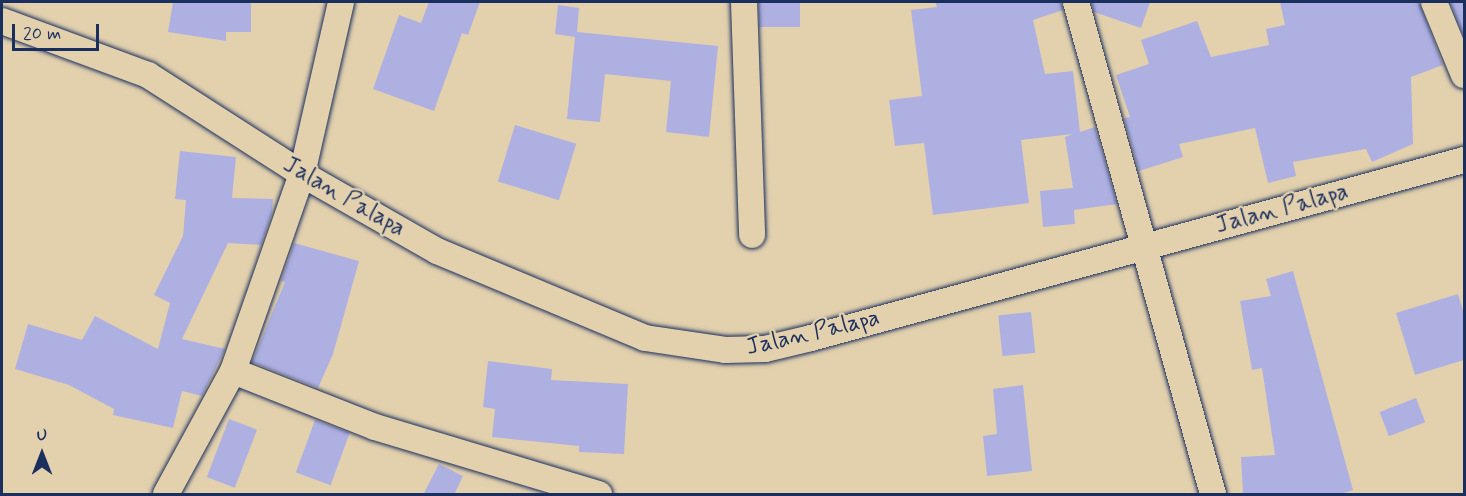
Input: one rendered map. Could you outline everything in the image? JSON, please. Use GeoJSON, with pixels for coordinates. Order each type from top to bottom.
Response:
{"type":"FeatureCollection","features":[{"type":"Feature","properties":{"kind":"street"},"geometry":{"type":"LineString","coordinates":[[166,495],[233,371],[302,174],[341,2]]}},
{"type":"Feature","properties":{"kind":"street"},"geometry":{"type":"LineString","coordinates":[[744,2],[752,235]]}},
{"type":"Feature","properties":{"kind":"street"},"geometry":{"type":"LineString","coordinates":[[1076,2],[1213,495]]}},
{"type":"Feature","properties":{"kind":"street"},"geometry":{"type":"LineString","coordinates":[[1434,2],[1464,75]]}},
{"type":"Feature","properties":{"kind":"street","name":"Jalan Palapa"},"geometry":{"type":"LineString","coordinates":[[2,21],[148,75],[302,174],[448,256],[645,338],[725,350],[765,349],[811,338],[1142,245],[1464,160]]}},
{"type":"Feature","properties":{"kind":"street"},"geometry":{"type":"LineString","coordinates":[[233,371],[375,428],[599,495]]}},
{"type":"Feature","properties":{"kind":"building"},"geometry":{"type":"Polygon","coordinates":[[[173,2],[251,2],[251,32],[226,32],[226,41],[168,32],[173,2]]]}},
{"type":"Feature","properties":{"kind":"building"},"geometry":{"type":"Polygon","coordinates":[[[429,2],[480,2],[468,35],[462,33],[434,111],[373,89],[399,15],[421,23],[429,2]]]}},
{"type":"Feature","properties":{"kind":"building"},"geometry":{"type":"Polygon","coordinates":[[[759,2],[800,2],[800,27],[759,27],[759,2]]]}},
{"type":"Feature","properties":{"kind":"building"},"geometry":{"type":"Polygon","coordinates":[[[935,2],[1061,2],[1063,10],[1033,20],[1045,74],[1073,71],[1080,132],[1095,127],[1117,204],[1074,210],[1075,224],[1043,227],[1040,191],[1073,188],[1065,137],[1073,134],[1021,140],[1029,203],[933,215],[924,143],[895,146],[889,100],[922,96],[911,10],[937,7],[935,2]]]}},
{"type":"Feature","properties":{"kind":"building"},"geometry":{"type":"Polygon","coordinates":[[[1091,2],[1150,2],[1141,28],[1094,12],[1091,2]]]}},
{"type":"Feature","properties":{"kind":"building"},"geometry":{"type":"Polygon","coordinates":[[[1280,2],[1419,2],[1443,65],[1411,77],[1413,144],[1372,162],[1366,149],[1293,162],[1296,176],[1268,183],[1255,128],[1179,144],[1183,157],[1139,171],[1124,118],[1130,117],[1116,75],[1149,64],[1141,40],[1197,21],[1211,57],[1269,45],[1266,29],[1285,25],[1280,2]]]}},
{"type":"Feature","properties":{"kind":"building"},"geometry":{"type":"Polygon","coordinates":[[[1450,2],[1464,2],[1464,37],[1450,2]]]}},
{"type":"Feature","properties":{"kind":"building"},"geometry":{"type":"Polygon","coordinates":[[[558,5],[579,8],[577,32],[718,46],[709,137],[666,132],[671,81],[605,74],[600,122],[567,119],[575,37],[555,34],[558,5]]]}},
{"type":"Feature","properties":{"kind":"building"},"geometry":{"type":"Polygon","coordinates":[[[515,125],[576,144],[559,200],[498,181],[515,125]]]}},
{"type":"Feature","properties":{"kind":"building"},"geometry":{"type":"Polygon","coordinates":[[[180,151],[236,157],[232,198],[273,199],[272,213],[261,245],[228,243],[182,339],[225,349],[202,396],[182,391],[173,428],[113,415],[114,409],[69,385],[15,369],[28,324],[82,340],[95,316],[158,349],[170,303],[154,295],[183,236],[186,200],[175,199],[180,151]]]}},
{"type":"Feature","properties":{"kind":"building"},"geometry":{"type":"Polygon","coordinates":[[[294,243],[359,261],[333,354],[318,388],[252,362],[285,282],[281,281],[294,243]]]}},
{"type":"Feature","properties":{"kind":"building"},"geometry":{"type":"Polygon","coordinates":[[[1293,271],[1353,490],[1338,495],[1243,495],[1241,457],[1275,455],[1262,368],[1252,370],[1240,301],[1271,296],[1266,279],[1293,271]]]}},
{"type":"Feature","properties":{"kind":"building"},"geometry":{"type":"Polygon","coordinates":[[[1458,294],[1464,314],[1464,360],[1415,375],[1396,313],[1458,294]]]}},
{"type":"Feature","properties":{"kind":"building"},"geometry":{"type":"Polygon","coordinates":[[[1031,312],[1035,353],[1002,356],[998,315],[1031,312]]]}},
{"type":"Feature","properties":{"kind":"building"},"geometry":{"type":"Polygon","coordinates":[[[488,361],[552,369],[551,380],[628,384],[624,454],[579,452],[579,446],[492,437],[495,409],[483,407],[488,361]]]}},
{"type":"Feature","properties":{"kind":"building"},"geometry":{"type":"Polygon","coordinates":[[[1023,385],[1032,471],[987,476],[983,436],[997,434],[993,389],[1023,385]]]}},
{"type":"Feature","properties":{"kind":"building"},"geometry":{"type":"Polygon","coordinates":[[[1416,398],[1425,422],[1389,436],[1380,412],[1416,398]]]}},
{"type":"Feature","properties":{"kind":"building"},"geometry":{"type":"Polygon","coordinates":[[[229,419],[257,430],[235,488],[207,477],[229,419]]]}},
{"type":"Feature","properties":{"kind":"building"},"geometry":{"type":"Polygon","coordinates":[[[315,420],[350,433],[331,485],[296,473],[315,420]]]}},
{"type":"Feature","properties":{"kind":"building"},"geometry":{"type":"Polygon","coordinates":[[[439,464],[463,476],[454,495],[423,495],[439,464]]]}}]}
